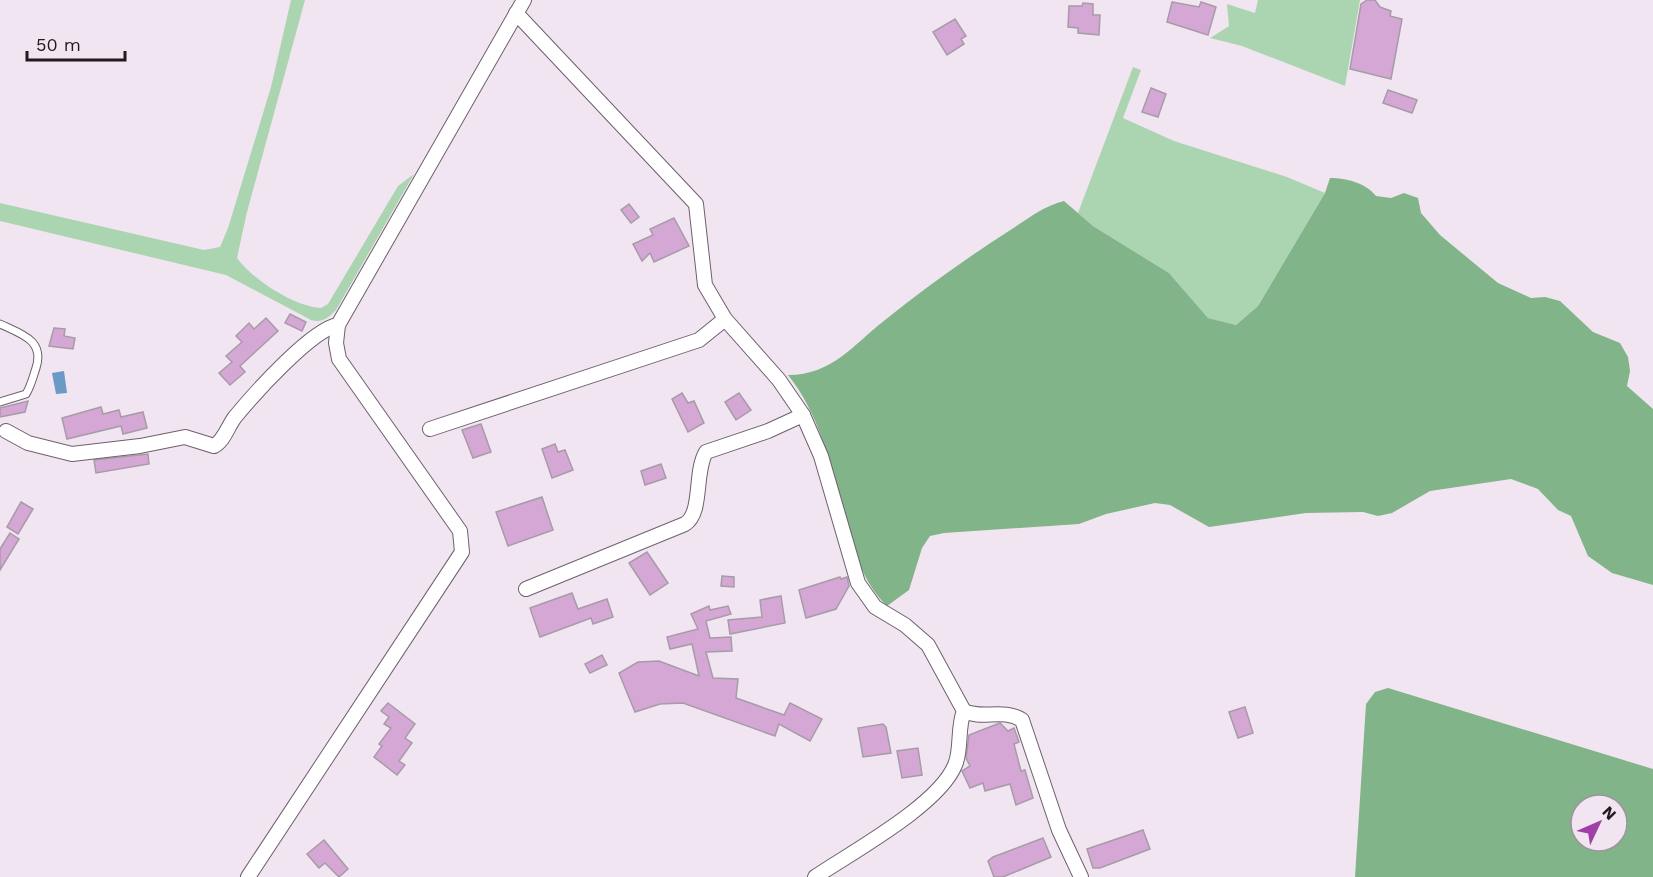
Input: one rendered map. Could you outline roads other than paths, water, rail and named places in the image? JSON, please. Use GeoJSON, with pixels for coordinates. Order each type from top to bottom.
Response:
{"type":"FeatureCollection","features":[{"type":"Feature","properties":{"kind":"street"},"geometry":{"type":"LineString","coordinates":[[248,877],[462,552],[460,531],[339,360],[336,343],[338,325],[524,0]]}},
{"type":"Feature","properties":{"kind":"street"},"geometry":{"type":"LineString","coordinates":[[516,13],[696,204],[705,285],[725,319],[779,380],[803,415],[821,456],[858,583],[875,607],[905,624],[928,645],[964,711],[971,715],[995,713],[1014,715],[1022,720],[1059,830],[1081,877]]}},
{"type":"Feature","properties":{"kind":"street"},"geometry":{"type":"LineString","coordinates":[[430,429],[699,340],[725,319]]}},
{"type":"Feature","properties":{"kind":"street"},"geometry":{"type":"LineString","coordinates":[[6,431],[28,443],[72,454],[140,446],[185,437],[214,446],[219,443],[234,418],[294,354],[326,327],[338,325]]}},
{"type":"Feature","properties":{"kind":"street"},"geometry":{"type":"LineString","coordinates":[[526,589],[689,521],[695,506],[701,461],[706,452],[768,431],[803,415]]}},
{"type":"Feature","properties":{"kind":"street"},"geometry":{"type":"LineString","coordinates":[[815,877],[922,804],[944,784],[956,764],[960,723],[964,711]]}},
{"type":"Feature","properties":{"kind":"lane"},"geometry":{"type":"LineString","coordinates":[[0,324],[31,339],[38,351],[38,362],[26,394],[0,402]]}},
{"type":"Feature","properties":{"kind":"water"},"geometry":{"type":"Polygon","coordinates":[[[64,371],[67,393],[56,394],[52,373],[64,371]]]}}]}
